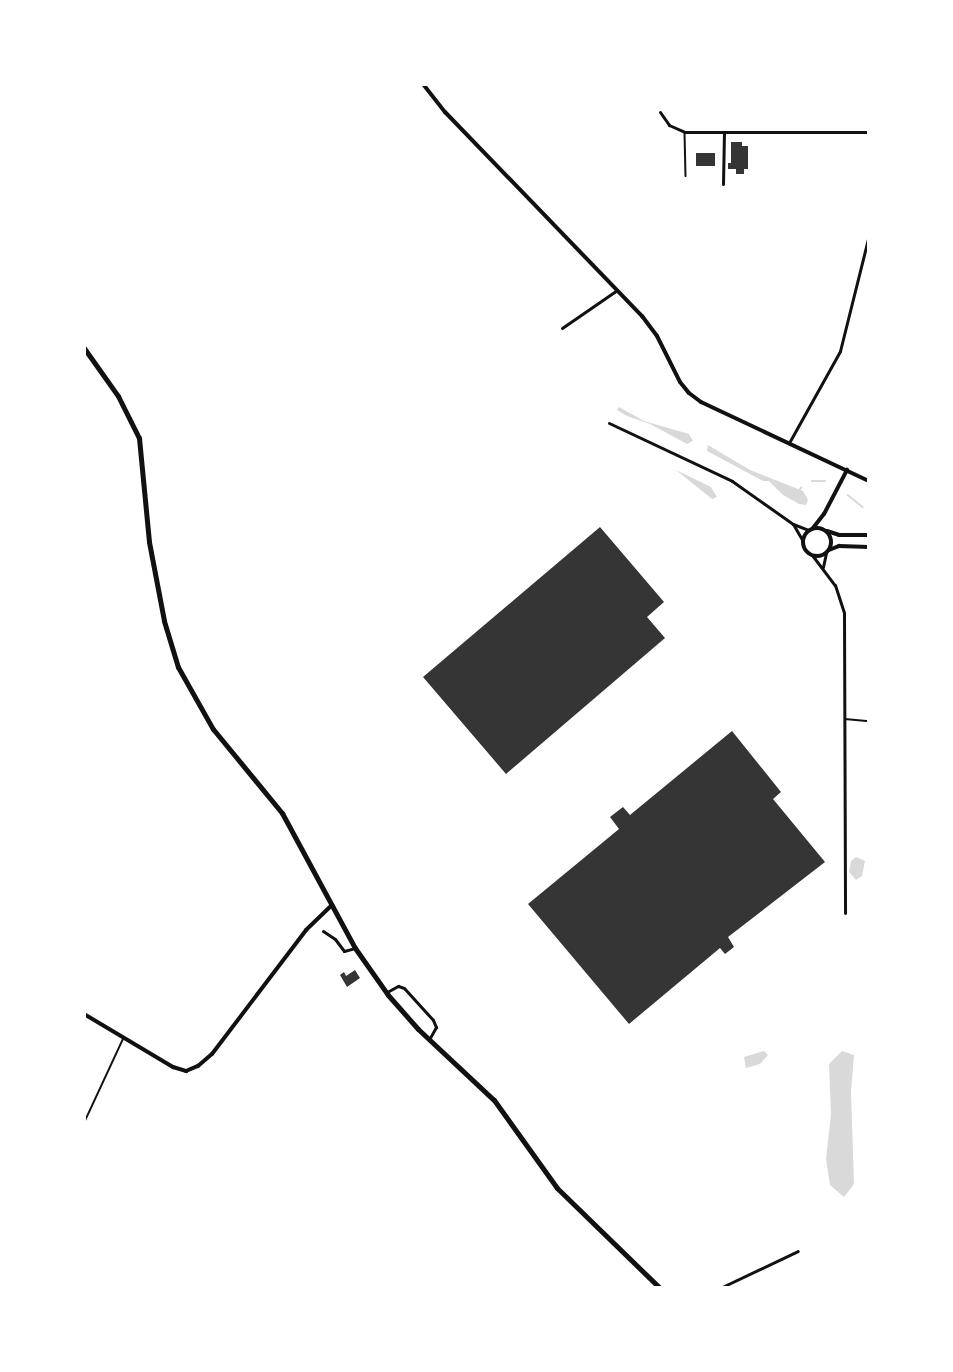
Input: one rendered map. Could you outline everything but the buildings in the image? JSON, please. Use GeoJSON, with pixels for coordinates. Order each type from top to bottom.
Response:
{"type":"FeatureCollection","features":[{"type":"Feature","properties":{"kind":"highway"},"geometry":{"type":"LineString","coordinates":[[84,348],[118,396],[139,438],[152,563],[164,621],[178,667],[221,741],[282,813],[330,906],[386,993],[429,1040],[494,1100],[562,1194],[660,1288]]}},
{"type":"Feature","properties":{"kind":"street"},"geometry":{"type":"LineString","coordinates":[[423,84],[445,112],[617,290],[657,336],[680,382],[689,393],[701,402],[790,441],[867,479]]}},
{"type":"Feature","properties":{"kind":"street"},"geometry":{"type":"LineString","coordinates":[[660,112],[669,125],[685,132],[869,132]]}},
{"type":"Feature","properties":{"kind":"street"},"geometry":{"type":"LineString","coordinates":[[723,184],[724,132]]}},
{"type":"Feature","properties":{"kind":"street"},"geometry":{"type":"LineString","coordinates":[[790,441],[840,351],[869,235]]}},
{"type":"Feature","properties":{"kind":"street"},"geometry":{"type":"LineString","coordinates":[[562,328],[617,290]]}},
{"type":"Feature","properties":{"kind":"street"},"geometry":{"type":"LineString","coordinates":[[609,423],[732,481],[793,524],[839,535],[869,534]]}},
{"type":"Feature","properties":{"kind":"street"},"geometry":{"type":"LineString","coordinates":[[803,541],[824,514],[847,470]]}},
{"type":"Feature","properties":{"kind":"street"},"geometry":{"type":"LineString","coordinates":[[823,567],[831,538],[825,530],[824,514]]}},
{"type":"Feature","properties":{"kind":"street"},"geometry":{"type":"LineString","coordinates":[[793,524],[806,551],[823,567],[840,595],[844,613],[845,913]]}},
{"type":"Feature","properties":{"kind":"street"},"geometry":{"type":"LineString","coordinates":[[812,555],[819,556],[839,546],[869,546]]}},
{"type":"Feature","properties":{"kind":"street"},"geometry":{"type":"LineString","coordinates":[[84,1014],[173,1067],[186,1071],[198,1066],[212,1054],[306,930],[330,906]]}},
{"type":"Feature","properties":{"kind":"street"},"geometry":{"type":"LineString","coordinates":[[323,940],[325,933],[345,952],[355,948]]}},
{"type":"Feature","properties":{"kind":"street"},"geometry":{"type":"LineString","coordinates":[[386,993],[399,986],[404,988],[433,1020],[436,1027],[429,1040]]}},
{"type":"Feature","properties":{"kind":"street"},"geometry":{"type":"LineString","coordinates":[[720,1288],[798,1251]]}},
{"type":"Feature","properties":{"kind":"lane"},"geometry":{"type":"LineString","coordinates":[[685,132],[686,176]]}},
{"type":"Feature","properties":{"kind":"lane"},"geometry":{"type":"LineString","coordinates":[[844,719],[869,720]]}},
{"type":"Feature","properties":{"kind":"lane"},"geometry":{"type":"LineString","coordinates":[[84,1123],[124,1036]]}},
{"type":"Feature","properties":{"kind":"shaded area"},"geometry":{"type":"Polygon","coordinates":[[[619,407],[644,421],[689,434],[693,441],[687,444],[650,424],[627,416],[617,410],[619,407]]]}},
{"type":"Feature","properties":{"kind":"shaded area"},"geometry":{"type":"Polygon","coordinates":[[[708,445],[750,470],[803,491],[808,500],[806,505],[799,504],[783,495],[769,481],[763,481],[707,451],[708,445]]]}},
{"type":"Feature","properties":{"kind":"shaded area"},"geometry":{"type":"Polygon","coordinates":[[[676,470],[711,487],[717,497],[712,499],[676,470]]]}},
{"type":"Feature","properties":{"kind":"shaded area"},"geometry":{"type":"Polygon","coordinates":[[[856,857],[865,861],[862,876],[856,880],[849,872],[851,861],[856,857]]]}},
{"type":"Feature","properties":{"kind":"shaded area"},"geometry":{"type":"Polygon","coordinates":[[[764,1051],[768,1055],[760,1064],[746,1068],[744,1057],[764,1051]]]}},
{"type":"Feature","properties":{"kind":"shaded area"},"geometry":{"type":"Polygon","coordinates":[[[842,1051],[854,1055],[851,1092],[854,1184],[844,1197],[830,1185],[826,1159],[831,1114],[829,1064],[842,1051]]]}},
{"type":"Feature","properties":{"kind":"waterway"},"geometry":{"type":"LineString","coordinates":[[812,481],[825,481]]}},
{"type":"Feature","properties":{"kind":"waterway"},"geometry":{"type":"LineString","coordinates":[[848,495],[863,507]]}}]}
